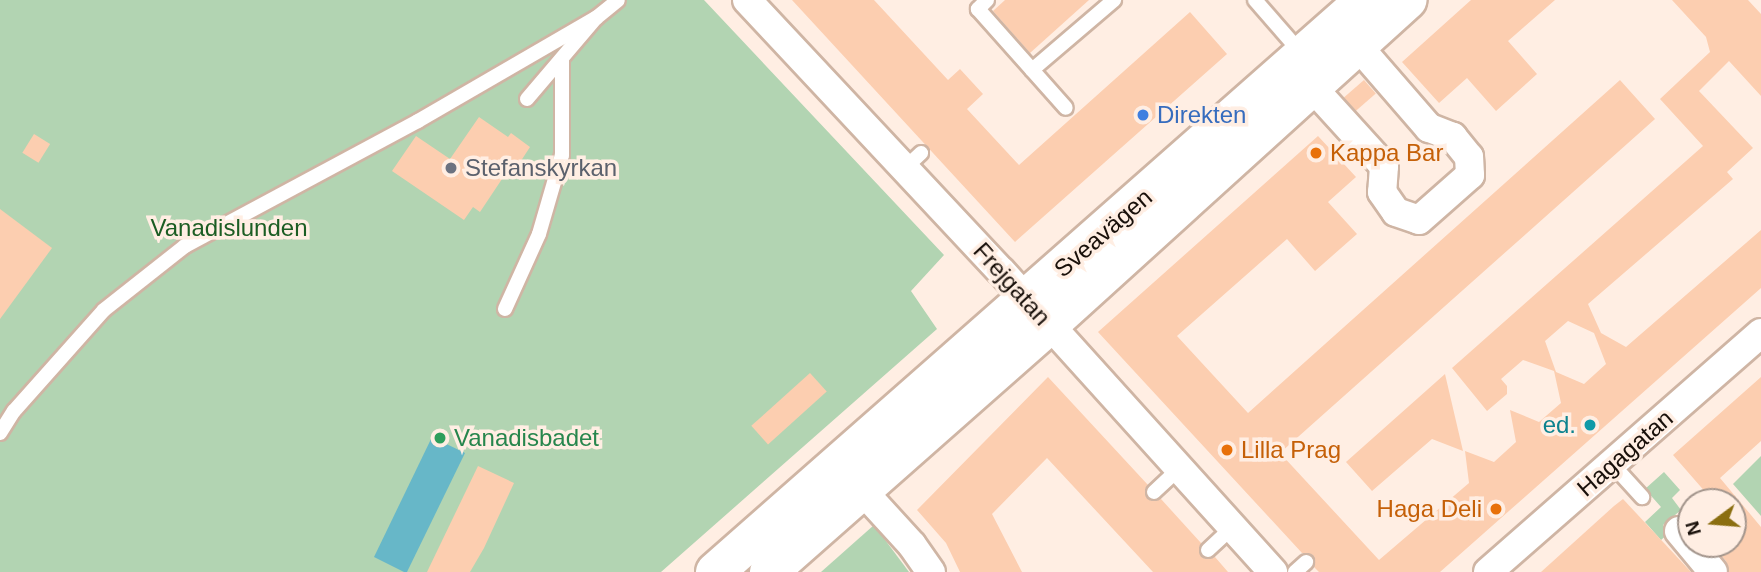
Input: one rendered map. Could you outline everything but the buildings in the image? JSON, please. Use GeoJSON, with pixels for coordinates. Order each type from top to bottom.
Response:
{"type":"FeatureCollection","features":[{"type":"Feature","properties":{"kind":"main road","name":"Sveavägen"},"geometry":{"type":"LineString","coordinates":[[1308,72],[1365,0]]}},
{"type":"Feature","properties":{"kind":"main road","name":"Sveavägen"},"geometry":{"type":"LineString","coordinates":[[715,572],[850,477],[1037,312],[1067,265],[1308,72],[1357,45],[1407,0]]}},
{"type":"Feature","properties":{"kind":"main road","name":"Sveavägen"},"geometry":{"type":"LineString","coordinates":[[769,572],[850,477]]}},
{"type":"Feature","properties":{"kind":"street","name":"Frejgatan"},"geometry":{"type":"LineString","coordinates":[[747,0],[913,161],[1037,312],[1273,572]]}},
{"type":"Feature","properties":{"kind":"street"},"geometry":{"type":"LineString","coordinates":[[1308,72],[1384,166],[1382,192],[1396,212],[1419,220],[1470,175],[1469,157],[1453,137],[1429,128],[1357,45]]}},
{"type":"Feature","properties":{"kind":"street","name":"Hagagatan"},"geometry":{"type":"LineString","coordinates":[[1488,572],[1761,333]]}},
{"type":"Feature","properties":{"kind":"street"},"geometry":{"type":"LineString","coordinates":[[850,477],[912,545],[931,572]]}},
{"type":"Feature","properties":{"kind":"street"},"geometry":{"type":"LineString","coordinates":[[1701,558],[1713,572]]}},
{"type":"Feature","properties":{"kind":"lane"},"geometry":{"type":"LineString","coordinates":[[0,433],[14,411],[104,310],[185,246],[418,121],[596,18],[618,0]]}},
{"type":"Feature","properties":{"kind":"lane"},"geometry":{"type":"LineString","coordinates":[[987,0],[978,9],[1066,108]]}},
{"type":"Feature","properties":{"kind":"lane"},"geometry":{"type":"LineString","coordinates":[[1032,71],[1114,0]]}},
{"type":"Feature","properties":{"kind":"lane"},"geometry":{"type":"LineString","coordinates":[[1255,0],[1308,72]]}},
{"type":"Feature","properties":{"kind":"lane"},"geometry":{"type":"LineString","coordinates":[[527,99],[596,18]]}},
{"type":"Feature","properties":{"kind":"lane"},"geometry":{"type":"LineString","coordinates":[[505,309],[539,234],[562,155],[562,59]]}},
{"type":"Feature","properties":{"kind":"lane"},"geometry":{"type":"LineString","coordinates":[[1612,464],[1642,496]]}},
{"type":"Feature","properties":{"kind":"lane"},"geometry":{"type":"LineString","coordinates":[[1154,492],[1180,468]]}},
{"type":"Feature","properties":{"kind":"lane"},"geometry":{"type":"LineString","coordinates":[[1208,550],[1233,527]]}},
{"type":"Feature","properties":{"kind":"green space","name":"Vanadislunden"},"geometry":{"type":"Polygon","coordinates":[[[0,0],[704,0],[944,255],[911,291],[937,329],[661,572],[0,572],[0,0]]]}},
{"type":"Feature","properties":{"kind":"green space"},"geometry":{"type":"Polygon","coordinates":[[[1761,456],[1761,516],[1747,500],[1747,488],[1736,488],[1733,484],[1761,456]]]}},
{"type":"Feature","properties":{"kind":"green space"},"geometry":{"type":"Polygon","coordinates":[[[1664,472],[1678,488],[1672,498],[1677,505],[1677,513],[1663,525],[1669,533],[1661,540],[1645,522],[1661,507],[1645,489],[1664,472]]]}},
{"type":"Feature","properties":{"kind":"green space"},"geometry":{"type":"Polygon","coordinates":[[[874,525],[909,572],[821,572],[874,525]]]}},
{"type":"Feature","properties":{"kind":"water"},"geometry":{"type":"Polygon","coordinates":[[[432,437],[465,453],[407,572],[404,572],[374,557],[432,437]]]}},
{"type":"Feature","properties":{"kind":"place","name":"Direkten"},"geometry":{"type":"Point","coordinates":[1143,115]}},
{"type":"Feature","properties":{"kind":"place","name":"Kappa Bar"},"geometry":{"type":"Point","coordinates":[1316,153]}},
{"type":"Feature","properties":{"kind":"place","name":"Stefanskyrkan"},"geometry":{"type":"Point","coordinates":[451,168]}},
{"type":"Feature","properties":{"kind":"place","name":"ed."},"geometry":{"type":"Point","coordinates":[1590,425]}},
{"type":"Feature","properties":{"kind":"place","name":"Vanadisbadet"},"geometry":{"type":"Point","coordinates":[440,438]}},
{"type":"Feature","properties":{"kind":"place","name":"Lilla Prag"},"geometry":{"type":"Point","coordinates":[1227,450]}},
{"type":"Feature","properties":{"kind":"place","name":"Haga Deli"},"geometry":{"type":"Point","coordinates":[1496,509]}}]}
